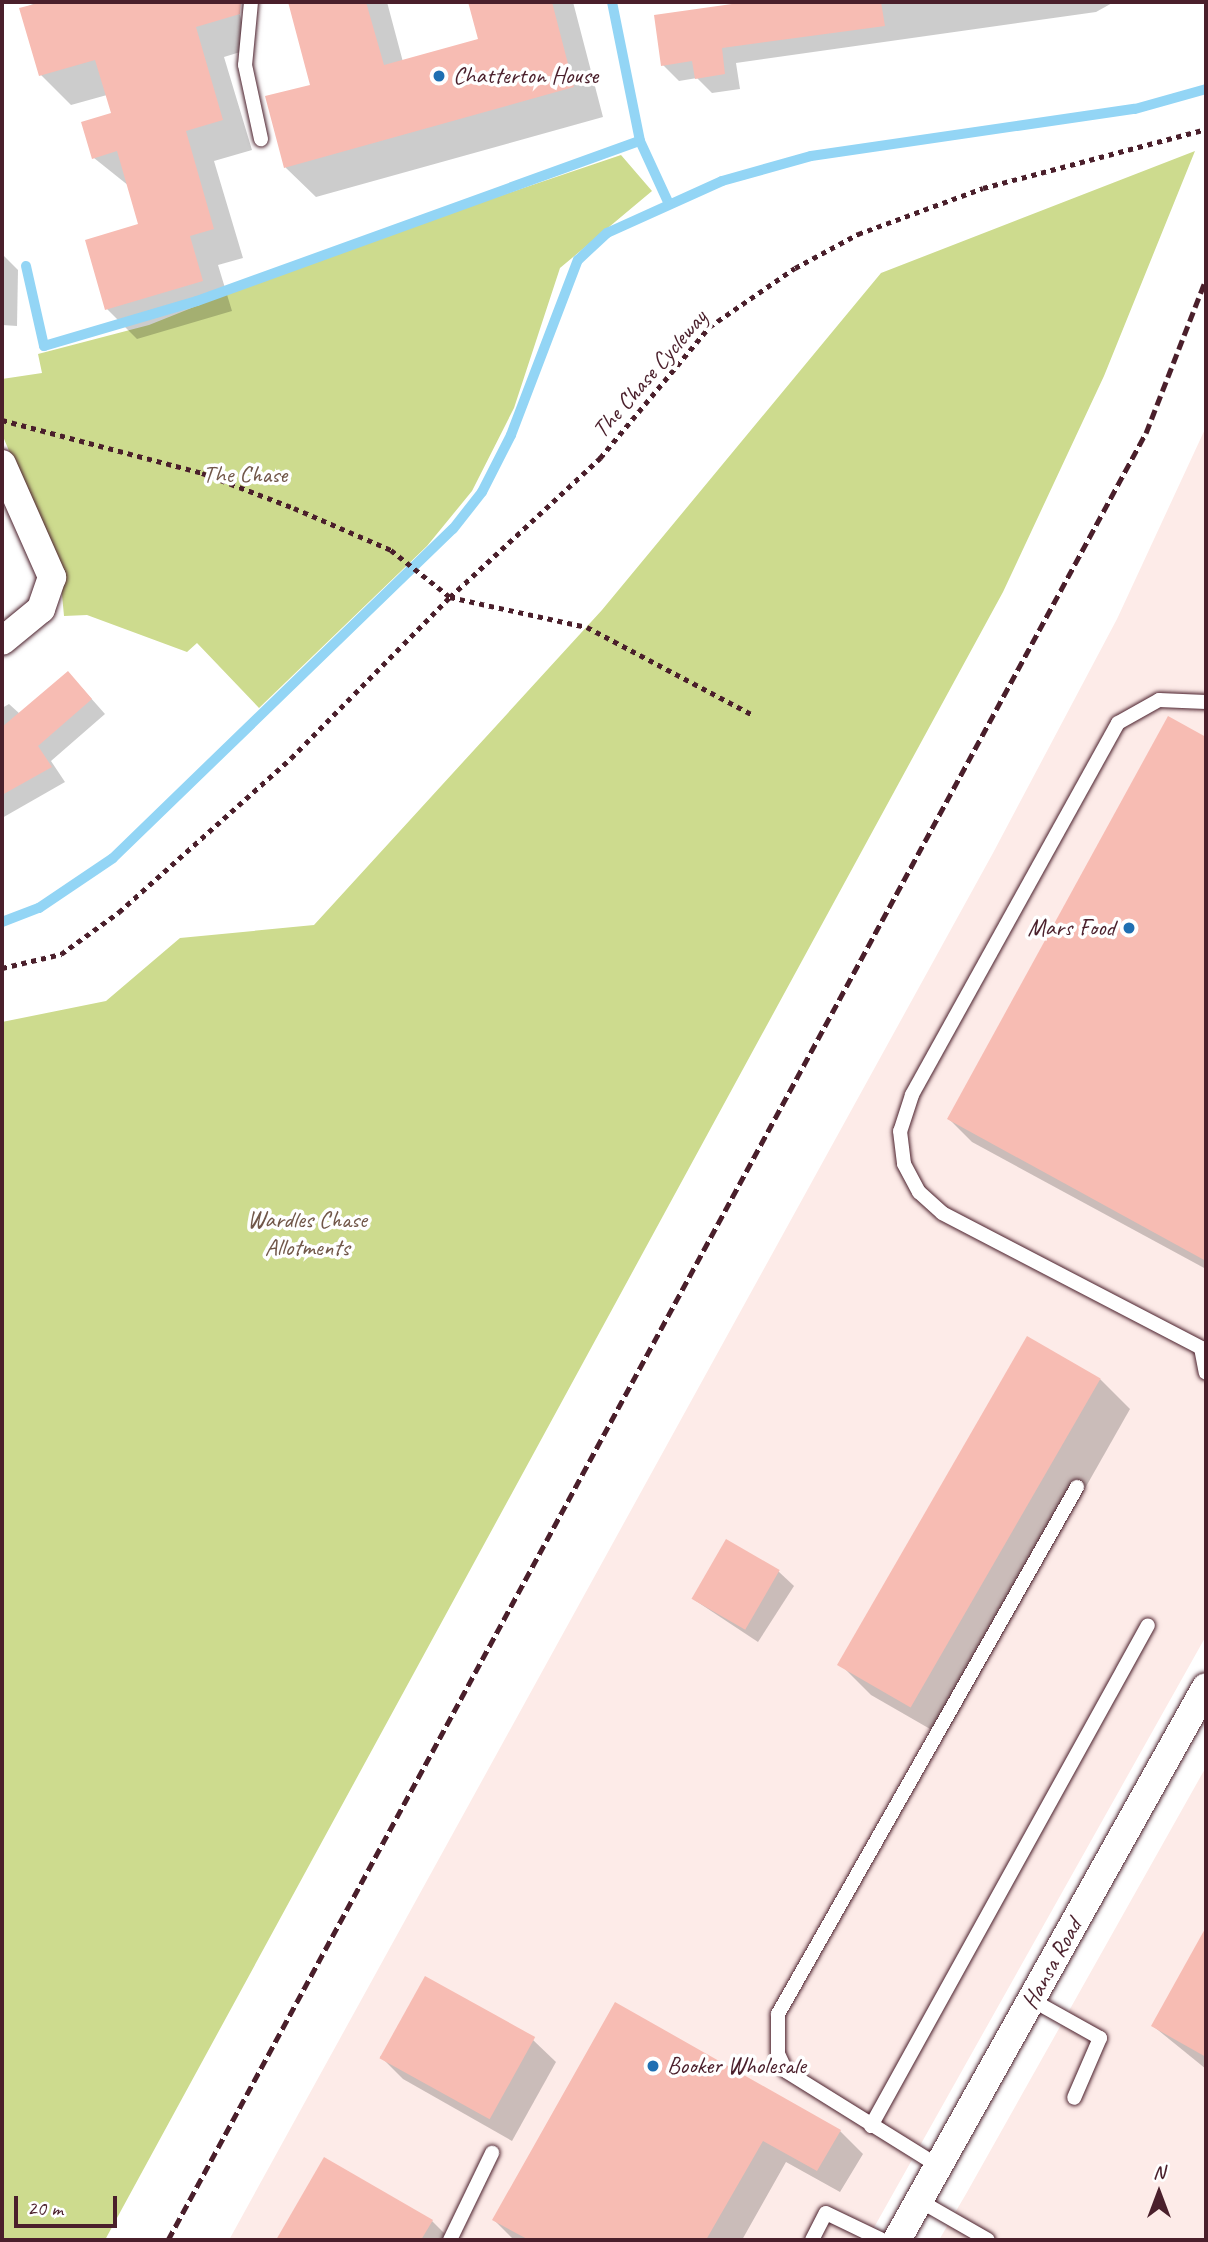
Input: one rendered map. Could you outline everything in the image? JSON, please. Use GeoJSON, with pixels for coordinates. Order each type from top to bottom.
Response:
{"type":"FeatureCollection","features":[{"type":"Feature","properties":{"kind":"street"},"geometry":{"type":"LineString","coordinates":[[2,464],[52,577],[41,609],[2,641]]}},
{"type":"Feature","properties":{"kind":"street","name":"Hansa Road"},"geometry":{"type":"LineString","coordinates":[[897,2240],[1206,1687]]}},
{"type":"Feature","properties":{"kind":"lane"},"geometry":{"type":"LineString","coordinates":[[251,2],[245,65],[261,139]]}},
{"type":"Feature","properties":{"kind":"lane"},"geometry":{"type":"LineString","coordinates":[[1206,702],[1159,700],[1118,723],[912,1095],[900,1131],[904,1164],[919,1192],[942,1213],[1203,1350],[1206,1373]]}},
{"type":"Feature","properties":{"kind":"lane"},"geometry":{"type":"LineString","coordinates":[[940,2167],[786,2071],[778,2054],[778,2014],[1077,1487]]}},
{"type":"Feature","properties":{"kind":"lane"},"geometry":{"type":"LineString","coordinates":[[871,2126],[1148,1625]]}},
{"type":"Feature","properties":{"kind":"lane"},"geometry":{"type":"LineString","coordinates":[[1032,2000],[1100,2038],[1074,2098]]}},
{"type":"Feature","properties":{"kind":"lane"},"geometry":{"type":"LineString","coordinates":[[450,2240],[492,2153]]}},
{"type":"Feature","properties":{"kind":"lane"},"geometry":{"type":"LineString","coordinates":[[920,2201],[988,2240]]}},
{"type":"Feature","properties":{"kind":"lane"},"geometry":{"type":"LineString","coordinates":[[812,2240],[826,2213],[882,2240]]}},
{"type":"Feature","properties":{"kind":"path","name":"The Chase Cycleway"},"geometry":{"type":"LineString","coordinates":[[2,968],[61,954],[119,912],[291,758],[450,597],[600,457],[709,327],[795,268],[858,234],[983,188],[1206,129]]}},
{"type":"Feature","properties":{"kind":"path"},"geometry":{"type":"LineString","coordinates":[[2,420],[202,472],[391,550],[450,597],[587,627],[753,715]]}},
{"type":"Feature","properties":{"kind":"shaded area"},"geometry":{"type":"Polygon","coordinates":[[[1206,427],[1206,1636],[867,2240],[229,2240],[993,853],[1117,619],[1206,427]]]}},
{"type":"Feature","properties":{"kind":"shaded area"},"geometry":{"type":"Polygon","coordinates":[[[1206,1767],[1206,2240],[939,2240],[966,2194],[1206,1767]]]}},
{"type":"Feature","properties":{"kind":"green space","name":"Wardles Chase Allotments"},"geometry":{"type":"Polygon","coordinates":[[[1195,151],[1104,376],[1003,592],[105,2240],[2,2240],[2,1022],[106,1001],[180,938],[314,925],[602,610],[881,273],[1195,151]]]}},
{"type":"Feature","properties":{"kind":"green space","name":"The Chase"},"geometry":{"type":"Polygon","coordinates":[[[621,155],[652,191],[560,268],[514,408],[472,491],[427,546],[259,708],[197,643],[187,652],[87,615],[64,616],[60,573],[2,434],[2,379],[42,373],[38,354],[149,325],[317,258],[621,155]]]}},
{"type":"Feature","properties":{"kind":"building"},"geometry":{"type":"Polygon","coordinates":[[[43,2],[241,2],[240,14],[196,27],[223,120],[186,131],[214,229],[190,236],[203,281],[105,310],[85,240],[138,224],[117,151],[92,159],[81,122],[111,113],[95,60],[39,76],[19,8],[43,2]]]}},
{"type":"Feature","properties":{"kind":"building","name":"Chatterton House"},"geometry":{"type":"Polygon","coordinates":[[[288,2],[366,2],[384,65],[478,39],[468,2],[552,2],[574,87],[284,168],[265,96],[310,85],[288,2]]]}},
{"type":"Feature","properties":{"kind":"building"},"geometry":{"type":"Polygon","coordinates":[[[746,2],[881,2],[885,26],[722,48],[725,74],[695,79],[692,61],[661,66],[654,15],[746,2]]]}},
{"type":"Feature","properties":{"kind":"building"},"geometry":{"type":"Polygon","coordinates":[[[68,671],[92,699],[38,746],[52,767],[2,795],[2,727],[68,671]]]}},
{"type":"Feature","properties":{"kind":"building","name":"Mars Food"},"geometry":{"type":"Polygon","coordinates":[[[1168,716],[1206,737],[1206,1261],[947,1119],[1168,716]]]}},
{"type":"Feature","properties":{"kind":"building"},"geometry":{"type":"Polygon","coordinates":[[[1027,1336],[1101,1378],[911,1708],[837,1665],[1027,1336]]]}},
{"type":"Feature","properties":{"kind":"building"},"geometry":{"type":"Polygon","coordinates":[[[726,1539],[780,1570],[745,1630],[692,1599],[726,1539]]]}},
{"type":"Feature","properties":{"kind":"building"},"geometry":{"type":"Polygon","coordinates":[[[1206,1927],[1206,2057],[1151,2026],[1206,1927]]]}},
{"type":"Feature","properties":{"kind":"building"},"geometry":{"type":"Polygon","coordinates":[[[425,1976],[535,2037],[490,2119],[379,2058],[425,1976]]]}},
{"type":"Feature","properties":{"kind":"building","name":"Booker Wholesale"},"geometry":{"type":"Polygon","coordinates":[[[615,2002],[841,2130],[817,2171],[763,2141],[706,2240],[529,2240],[492,2220],[615,2002]]]}},
{"type":"Feature","properties":{"kind":"building"},"geometry":{"type":"Polygon","coordinates":[[[324,2157],[433,2220],[421,2240],[276,2240],[324,2157]]]}},
{"type":"Feature","properties":{"kind":"waterway"},"geometry":{"type":"LineString","coordinates":[[612,2],[640,141],[668,202]]}},
{"type":"Feature","properties":{"kind":"waterway"},"geometry":{"type":"LineString","coordinates":[[2,922],[39,908],[113,858],[453,529],[482,492],[511,435],[578,260],[607,233],[722,181],[811,156],[1135,109],[1206,89]]}},
{"type":"Feature","properties":{"kind":"waterway"},"geometry":{"type":"LineString","coordinates":[[26,266],[44,346],[197,301],[640,141]]}},
{"type":"Feature","properties":{"kind":"railway"},"geometry":{"type":"LineString","coordinates":[[168,2240],[1146,433],[1206,279]]}},
{"type":"Feature","properties":{"kind":"place","name":"Chatterton House"},"geometry":{"type":"Point","coordinates":[439,76]}},
{"type":"Feature","properties":{"kind":"place","name":"Mars Food"},"geometry":{"type":"Point","coordinates":[1129,928]}},
{"type":"Feature","properties":{"kind":"place","name":"Booker Wholesale"},"geometry":{"type":"Point","coordinates":[653,2066]}}]}
